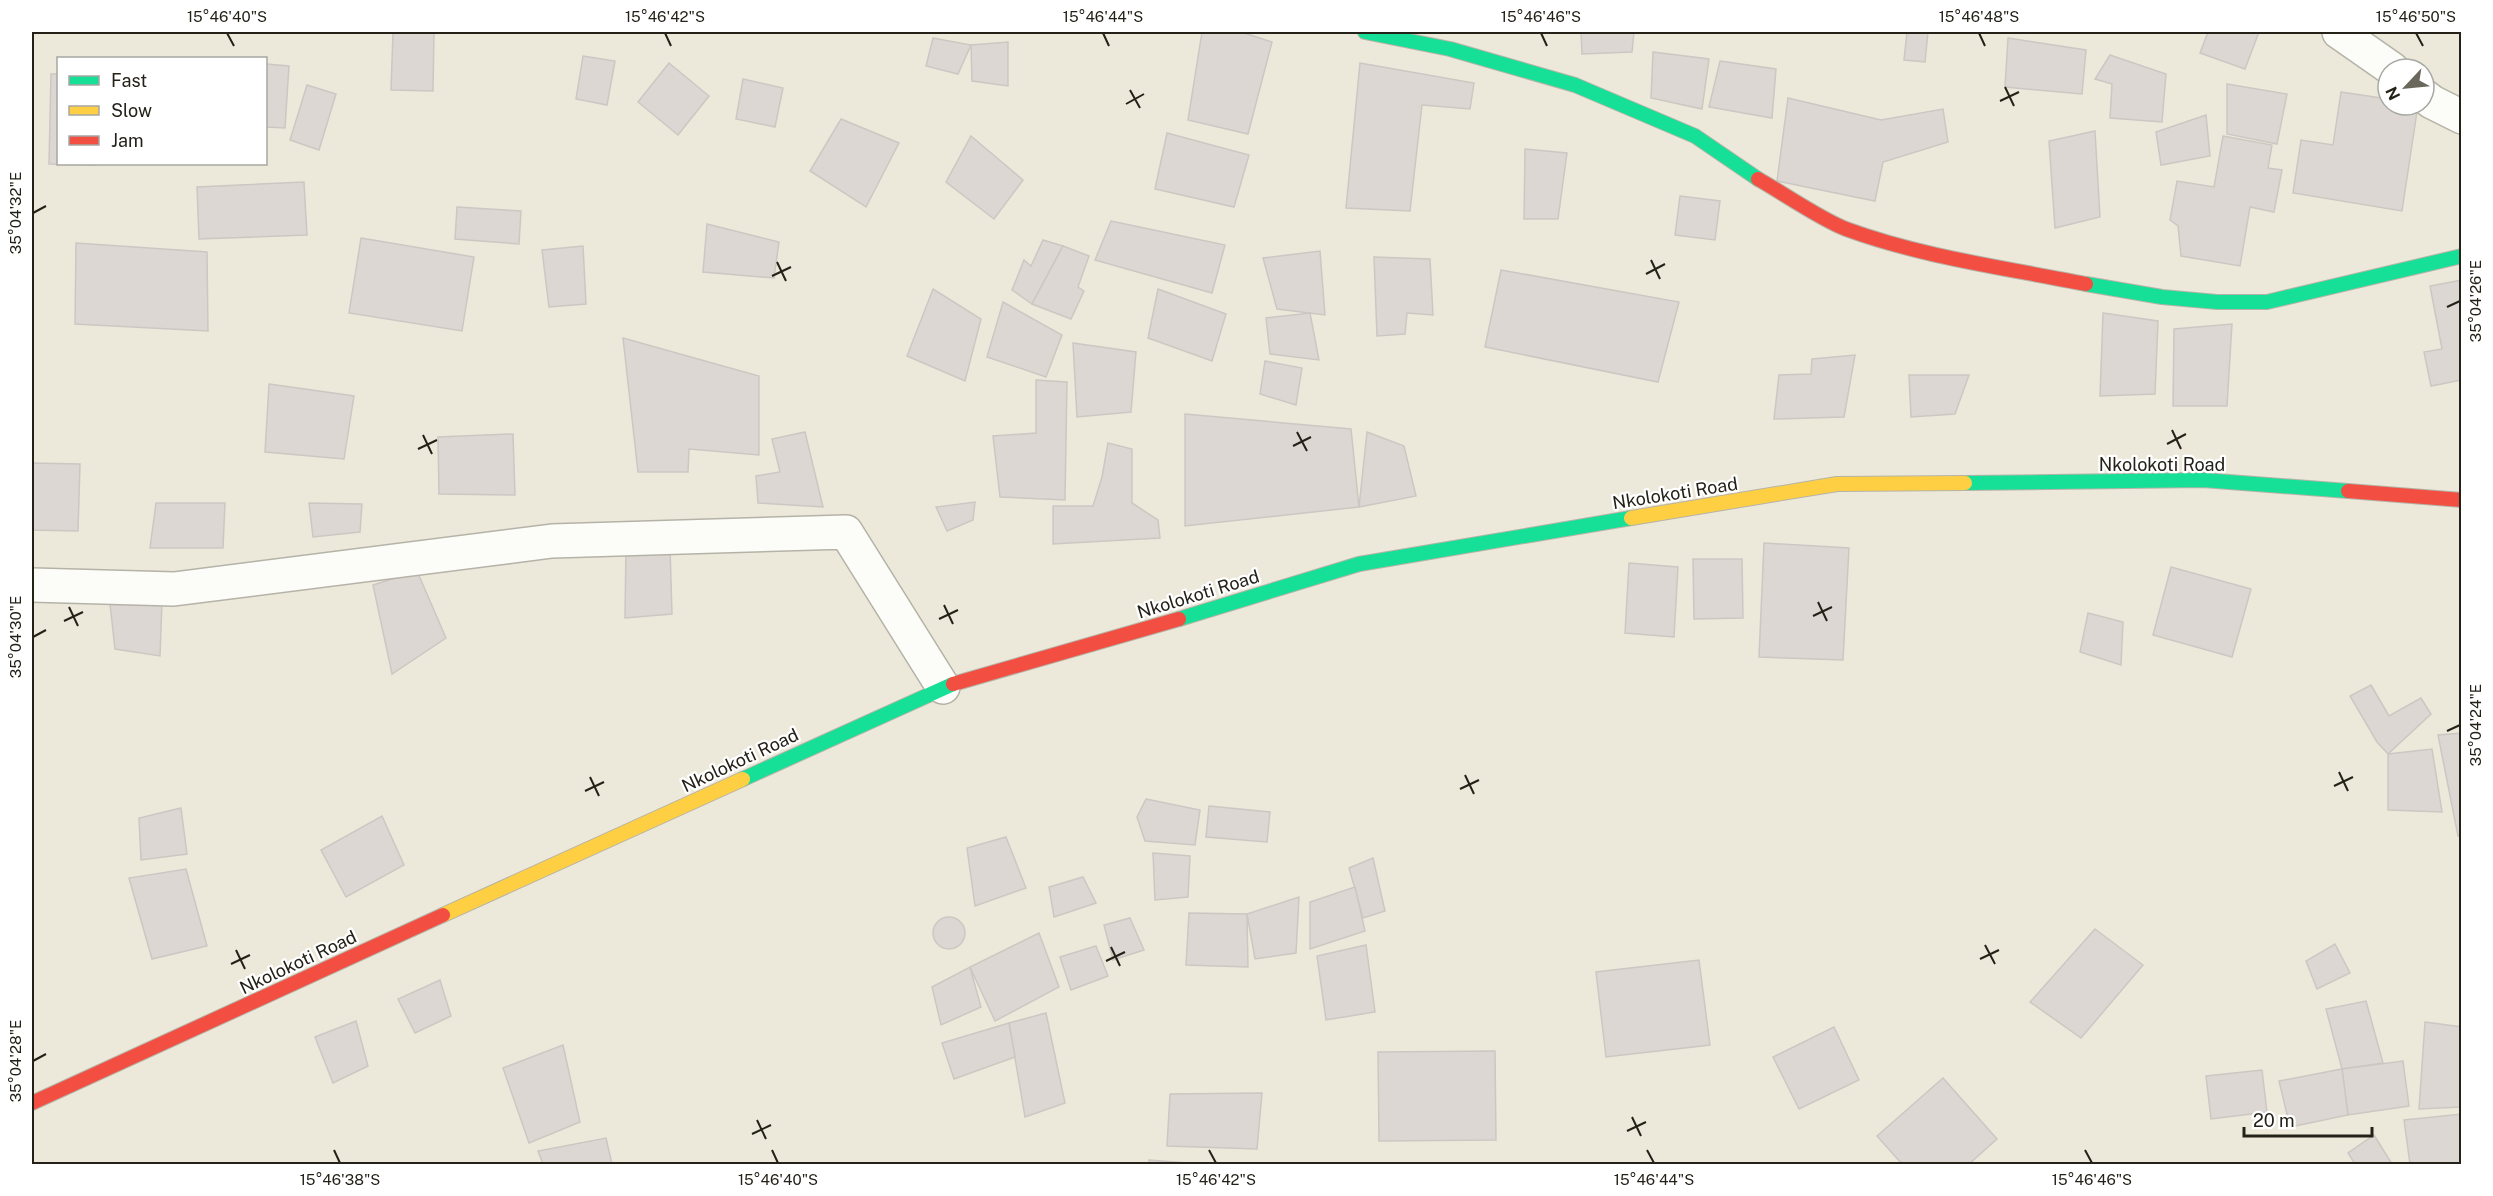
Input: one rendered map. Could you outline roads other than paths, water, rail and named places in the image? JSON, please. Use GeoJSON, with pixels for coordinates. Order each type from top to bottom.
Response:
{"type":"FeatureCollection","features":[{"type":"Feature","properties":{"kind":"main road"},"geometry":{"type":"LineString","coordinates":[[1365,32],[1450,49],[1575,85],[1695,136],[1750,174],[1843,228],[1884,241],[1954,258],[2120,291],[2162,297],[2267,302],[2462,256]]}},
{"type":"Feature","properties":{"kind":"main road","name":"Nkolokoti Road"},"geometry":{"type":"LineString","coordinates":[[32,1103],[943,687],[1064,654],[1359,564],[1837,484],[2203,480],[2462,500]]}},
{"type":"Feature","properties":{"kind":"street"},"geometry":{"type":"LineString","coordinates":[[2339,32],[2376,58]]}},
{"type":"Feature","properties":{"kind":"street"},"geometry":{"type":"LineString","coordinates":[[2436,104],[2462,117]]}},
{"type":"Feature","properties":{"kind":"street"},"geometry":{"type":"LineString","coordinates":[[32,585],[174,589],[552,541],[846,532],[943,687]]}}]}
